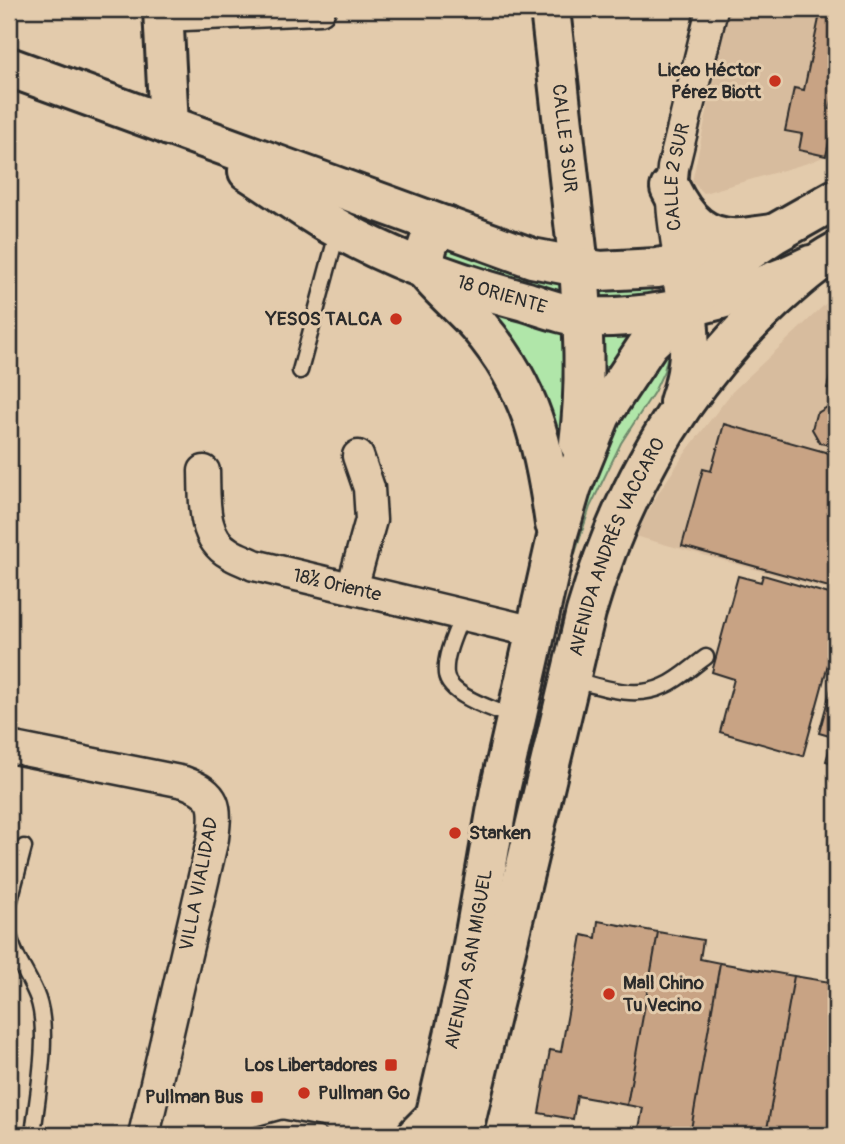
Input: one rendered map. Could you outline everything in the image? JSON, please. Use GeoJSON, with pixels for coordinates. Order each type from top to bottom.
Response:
{"type":"FeatureCollection","features":[{"type":"Feature","properties":{"kind":"main road","name":"CALLE 3 SUR"},"geometry":{"type":"LineString","coordinates":[[550,9],[583,317],[583,416],[572,486]]}},
{"type":"Feature","properties":{"kind":"main road"},"geometry":{"type":"LineString","coordinates":[[163,12],[187,132]]}},
{"type":"Feature","properties":{"kind":"main road","name":"18 ORIENTE"},"geometry":{"type":"LineString","coordinates":[[9,67],[532,258],[579,267],[623,271],[680,264],[758,236]]}},
{"type":"Feature","properties":{"kind":"main road","name":"18 ORIENTE"},"geometry":{"type":"LineString","coordinates":[[187,132],[338,229],[417,267],[502,295],[583,317],[622,317],[687,307],[764,284],[832,255]]}},
{"type":"Feature","properties":{"kind":"main road"},"geometry":{"type":"LineString","coordinates":[[670,188],[680,207],[706,233],[726,239],[758,236]]}},
{"type":"Feature","properties":{"kind":"main road"},"geometry":{"type":"LineString","coordinates":[[557,537],[572,486],[601,415],[649,343],[758,236],[836,199]]}},
{"type":"Feature","properties":{"kind":"main road"},"geometry":{"type":"LineString","coordinates":[[446,226],[431,237],[417,267],[484,333],[519,384],[538,430],[550,483],[557,537]]}},
{"type":"Feature","properties":{"kind":"main road","name":"AVENIDA ANDRÉS VACCARO"},"geometry":{"type":"LineString","coordinates":[[517,908],[586,612],[609,539],[640,474],[673,418],[742,331],[791,285],[832,255]]}},
{"type":"Feature","properties":{"kind":"main road"},"geometry":{"type":"LineString","coordinates":[[673,418],[688,379],[691,357],[680,264]]}},
{"type":"Feature","properties":{"kind":"main road","name":"AVENIDA SAN MIGUEL"},"geometry":{"type":"LineString","coordinates":[[436,1131],[467,979],[530,631],[557,537]]}},
{"type":"Feature","properties":{"kind":"main road","name":"AVENIDA SAN MIGUEL"},"geometry":{"type":"LineString","coordinates":[[436,1131],[517,908]]}},
{"type":"Feature","properties":{"kind":"street"},"geometry":{"type":"LineString","coordinates":[[163,12],[320,9]]}},
{"type":"Feature","properties":{"kind":"street","name":"CALLE 2 SUR"},"geometry":{"type":"LineString","coordinates":[[680,264],[670,188],[712,9]]}},
{"type":"Feature","properties":{"kind":"street"},"geometry":{"type":"LineString","coordinates":[[417,267],[433,303],[488,362],[509,392],[528,431],[540,475],[543,551],[530,631]]}},
{"type":"Feature","properties":{"kind":"street"},"geometry":{"type":"LineString","coordinates":[[352,588],[371,520],[369,488],[358,456]]}},
{"type":"Feature","properties":{"kind":"street","name":"18½ Oriente"},"geometry":{"type":"LineString","coordinates":[[204,471],[205,511],[213,536],[226,552],[254,565],[530,631]]}},
{"type":"Feature","properties":{"kind":"street","name":"VILLA VIALIDAD"},"geometry":{"type":"LineString","coordinates":[[9,747],[184,782],[204,790],[213,804],[215,816],[212,838],[144,1135]]}},
{"type":"Feature","properties":{"kind":"lane"},"geometry":{"type":"LineString","coordinates":[[300,371],[338,229]]}},
{"type":"Feature","properties":{"kind":"lane"},"geometry":{"type":"LineString","coordinates":[[463,615],[448,660],[446,675],[450,686],[458,693],[516,718]]}},
{"type":"Feature","properties":{"kind":"lane"},"geometry":{"type":"LineString","coordinates":[[570,679],[611,690],[648,690],[664,687],[706,657]]}},
{"type":"Feature","properties":{"kind":"lane"},"geometry":{"type":"LineString","coordinates":[[9,904],[24,847]]}},
{"type":"Feature","properties":{"kind":"lane"},"geometry":{"type":"LineString","coordinates":[[9,934],[11,944],[38,998],[44,1022],[33,1135]]}},
{"type":"Feature","properties":{"kind":"lane"},"geometry":{"type":"LineString","coordinates":[[257,1135],[283,1128],[319,1135]]}},
{"type":"Feature","properties":{"kind":"shaded area","name":"Liceo Héctor Pérez Biott"},"geometry":{"type":"Polygon","coordinates":[[[729,9],[836,9],[836,152],[808,163],[704,193],[692,182],[729,9]]]}},
{"type":"Feature","properties":{"kind":"shaded area"},"geometry":{"type":"Polygon","coordinates":[[[836,294],[836,592],[635,536],[659,492],[732,392],[836,294]]]}},
{"type":"Feature","properties":{"kind":"green space"},"geometry":{"type":"Polygon","coordinates":[[[439,243],[650,282],[654,307],[593,388],[564,421],[559,440],[430,255],[439,243]]]}},
{"type":"Feature","properties":{"kind":"green space"},"geometry":{"type":"Polygon","coordinates":[[[673,334],[664,371],[654,392],[621,443],[590,507],[569,572],[591,464],[673,334]]]}},
{"type":"Feature","properties":{"kind":"building"},"geometry":{"type":"Polygon","coordinates":[[[821,9],[836,9],[836,82],[830,109],[836,111],[826,156],[799,150],[802,134],[785,131],[794,88],[804,90],[821,9]]]}},
{"type":"Feature","properties":{"kind":"building"},"geometry":{"type":"Polygon","coordinates":[[[836,354],[836,391],[827,388],[836,354]]]}},
{"type":"Feature","properties":{"kind":"building"},"geometry":{"type":"Polygon","coordinates":[[[829,406],[836,406],[835,446],[820,443],[812,429],[816,414],[829,406]]]}},
{"type":"Feature","properties":{"kind":"building"},"geometry":{"type":"Polygon","coordinates":[[[724,424],[836,455],[836,589],[682,546],[703,469],[711,471],[724,424]]]}},
{"type":"Feature","properties":{"kind":"building"},"geometry":{"type":"Polygon","coordinates":[[[763,575],[836,596],[836,635],[803,756],[720,732],[734,679],[712,672],[738,576],[761,582],[763,575]]]}},
{"type":"Feature","properties":{"kind":"building"},"geometry":{"type":"Polygon","coordinates":[[[836,670],[836,764],[826,761],[833,737],[819,733],[836,670]]]}},
{"type":"Feature","properties":{"kind":"building","name":"Mall Chino Tu Vecino"},"geometry":{"type":"Polygon","coordinates":[[[598,921],[658,932],[627,1105],[577,1096],[573,1119],[539,1113],[550,1050],[561,1052],[582,935],[596,938],[598,921]]]}},
{"type":"Feature","properties":{"kind":"building"},"geometry":{"type":"Polygon","coordinates":[[[658,932],[703,940],[700,959],[720,963],[690,1135],[638,1133],[643,1108],[627,1105],[658,932]]]}},
{"type":"Feature","properties":{"kind":"building"},"geometry":{"type":"Polygon","coordinates":[[[720,963],[794,976],[766,1135],[690,1135],[720,963]]]}},
{"type":"Feature","properties":{"kind":"building"},"geometry":{"type":"Polygon","coordinates":[[[794,976],[836,983],[836,1135],[766,1135],[794,976]]]}},
{"type":"Feature","properties":{"kind":"place","name":"Liceo Héctor Pérez Biott"},"geometry":{"type":"Point","coordinates":[775,81]}},
{"type":"Feature","properties":{"kind":"place","name":"YESOS TALCA"},"geometry":{"type":"Point","coordinates":[396,319]}},
{"type":"Feature","properties":{"kind":"place","name":"Starken"},"geometry":{"type":"Point","coordinates":[455,833]}},
{"type":"Feature","properties":{"kind":"place","name":"Mall Chino Tu Vecino"},"geometry":{"type":"Point","coordinates":[609,994]}},
{"type":"Feature","properties":{"kind":"place","name":"Los Libertadores"},"geometry":{"type":"Point","coordinates":[391,1065]}},
{"type":"Feature","properties":{"kind":"place","name":"Pullman Go"},"geometry":{"type":"Point","coordinates":[304,1093]}},
{"type":"Feature","properties":{"kind":"place","name":"Pullman Bus"},"geometry":{"type":"Point","coordinates":[257,1097]}}]}
